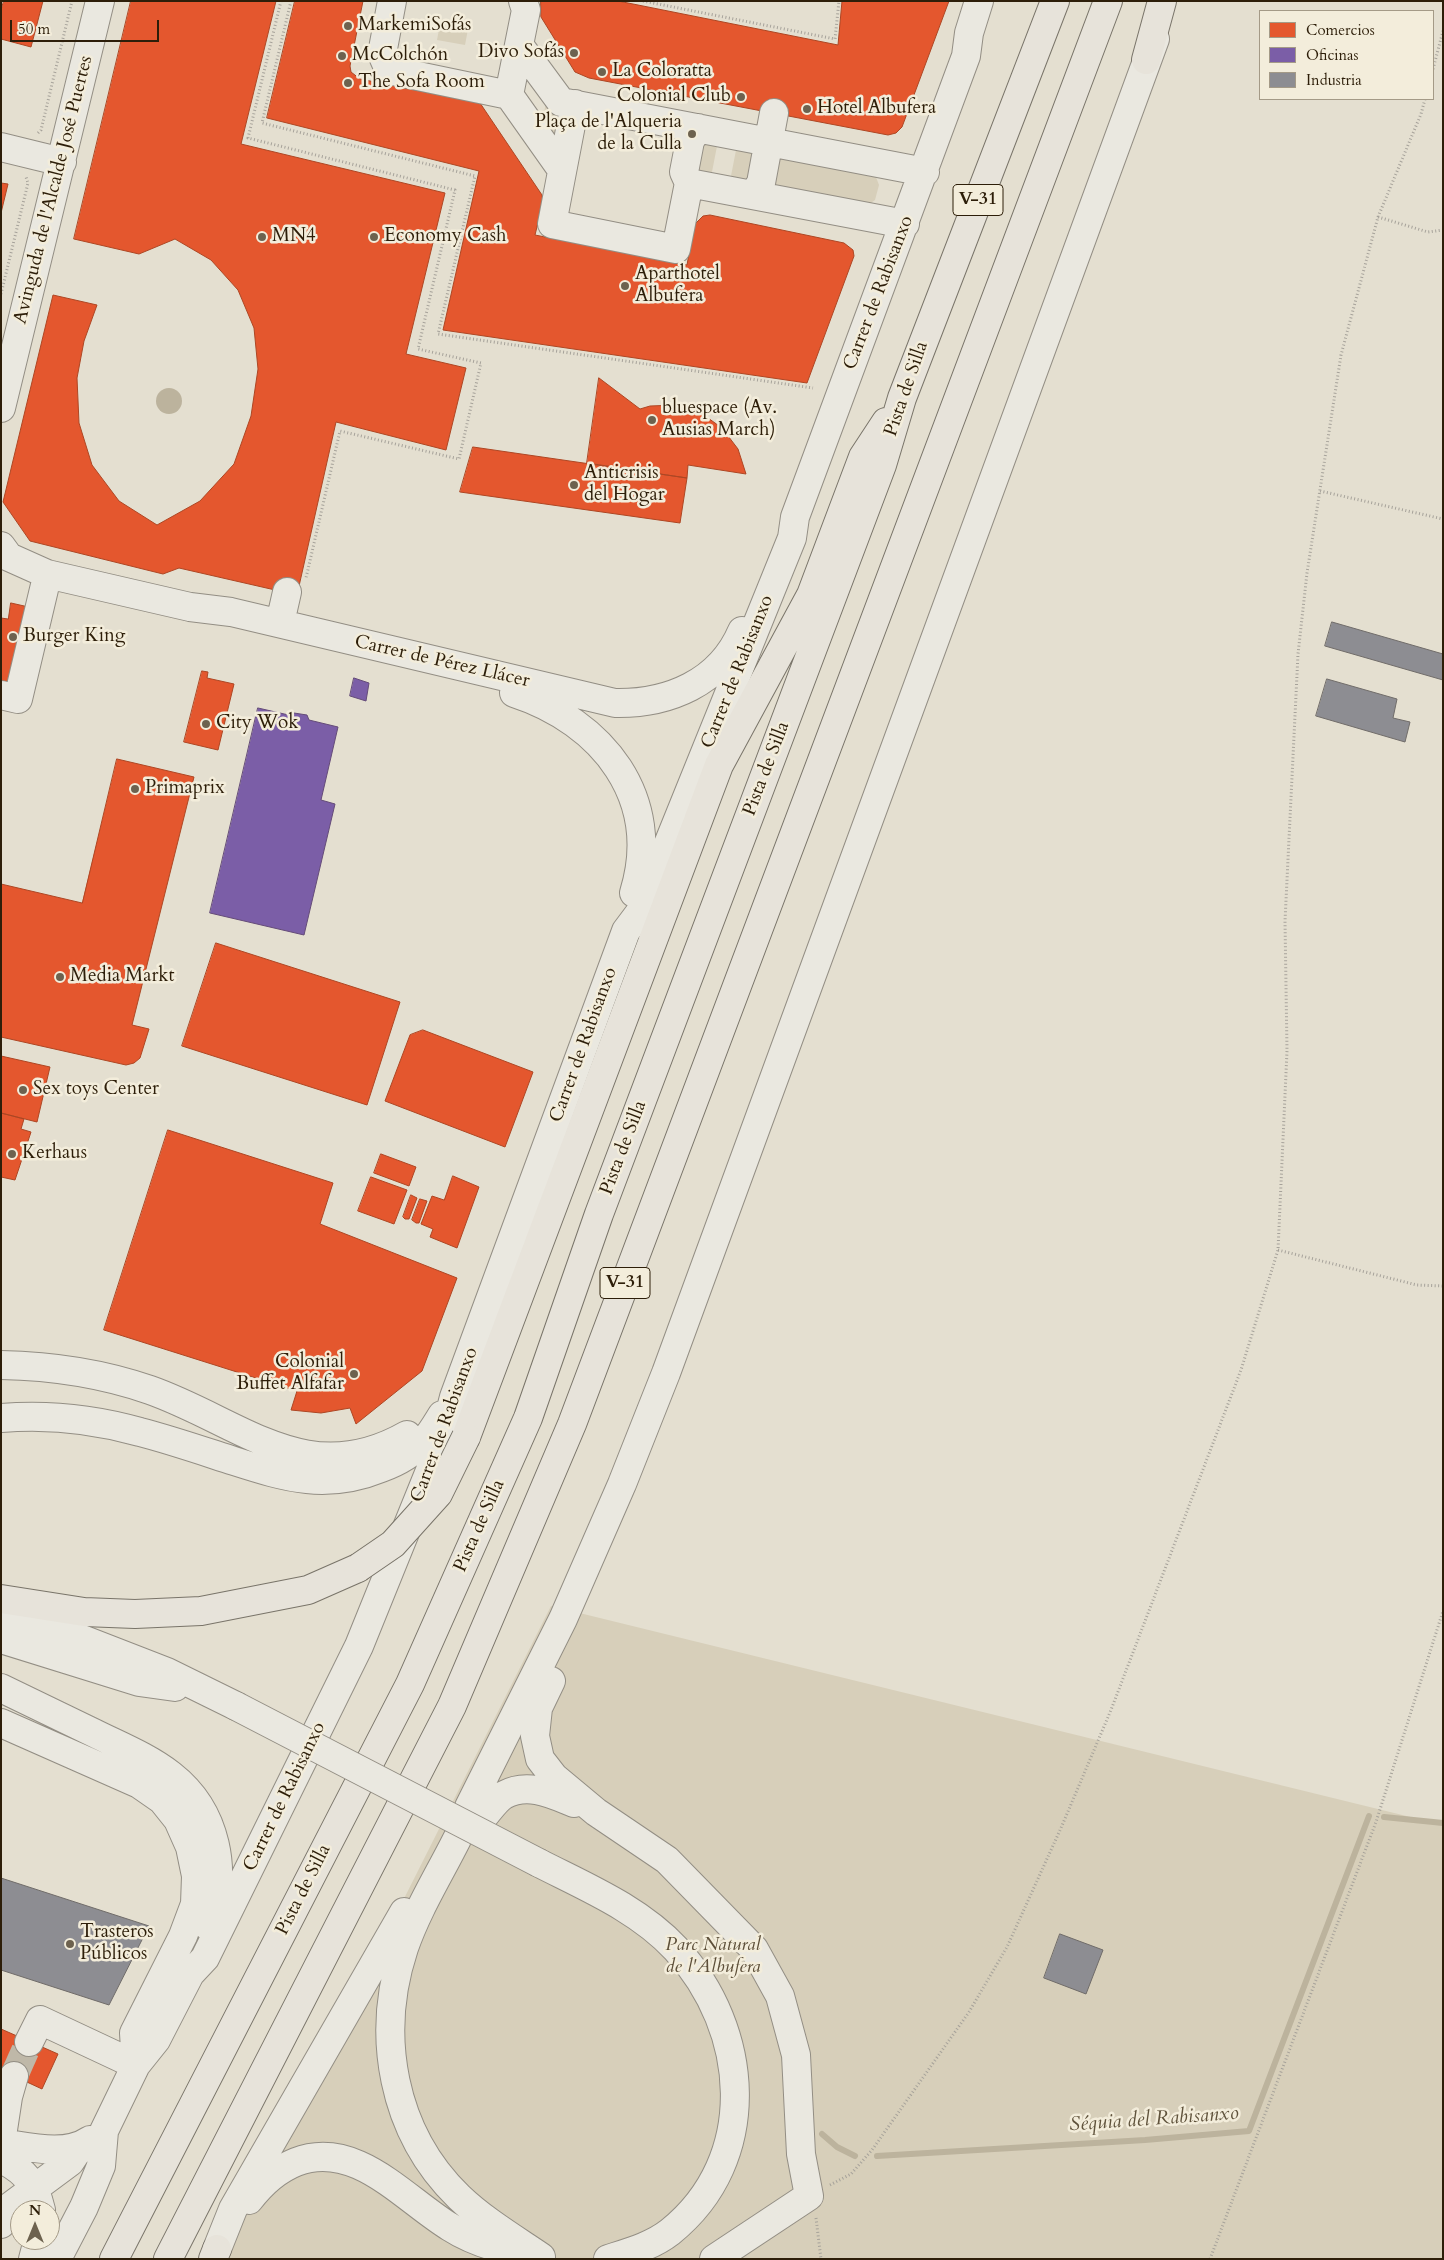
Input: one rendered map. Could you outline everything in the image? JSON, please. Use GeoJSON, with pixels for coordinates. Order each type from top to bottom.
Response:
{"type":"FeatureCollection","features":[{"type":"Feature","properties":{"kind":"highway","name":"Pista de Silla"},"geometry":{"type":"LineString","coordinates":[[114,2259],[410,1684],[528,1418],[599,1214],[878,474],[902,398],[1055,1]]}},
{"type":"Feature","properties":{"kind":"highway","name":"V-31"},"geometry":{"type":"LineString","coordinates":[[168,2259],[452,1706],[572,1424],[1108,1]]}},
{"type":"Feature","properties":{"kind":"highway"},"geometry":{"type":"LineString","coordinates":[[1146,60],[1162,1]]}},
{"type":"Feature","properties":{"kind":"highway"},"geometry":{"type":"LineString","coordinates":[[1,1599],[84,1612],[136,1614],[201,1611],[308,1590],[358,1568],[393,1544],[438,1494],[466,1437],[719,766],[811,595],[863,456],[902,398]]}},
{"type":"Feature","properties":{"kind":"street","name":"Avinguda de l'Alcalde José Puertes"},"geometry":{"type":"LineString","coordinates":[[1,408],[54,160],[84,1]]}},
{"type":"Feature","properties":{"kind":"street","name":"Avinguda de l'Alcalde José Puertes"},"geometry":{"type":"LineString","coordinates":[[1,347],[100,1]]}},
{"type":"Feature","properties":{"kind":"street"},"geometry":{"type":"LineString","coordinates":[[392,1],[382,54],[389,70],[510,94],[562,170]]}},
{"type":"Feature","properties":{"kind":"street"},"geometry":{"type":"LineString","coordinates":[[510,94],[526,10],[523,1]]}},
{"type":"Feature","properties":{"kind":"street","name":"Carrer de Rabisanxo"},"geometry":{"type":"LineString","coordinates":[[104,2130],[136,2065],[156,2040],[190,1974],[205,1958],[359,1646],[444,1436],[454,1397],[626,931],[641,911],[792,538],[795,517],[925,172],[966,56],[969,33],[979,1]]}},
{"type":"Feature","properties":{"kind":"street"},"geometry":{"type":"LineString","coordinates":[[966,56],[980,35],[993,1]]}},
{"type":"Feature","properties":{"kind":"street"},"geometry":{"type":"LineString","coordinates":[[596,1812],[539,1789],[518,1790],[504,1795],[477,1811],[622,1484],[666,1372],[1146,60],[1172,1]]}},
{"type":"Feature","properties":{"kind":"street"},"geometry":{"type":"LineString","coordinates":[[519,45],[561,102],[925,172]]}},
{"type":"Feature","properties":{"kind":"street"},"geometry":{"type":"LineString","coordinates":[[575,104],[552,224],[598,240],[676,248],[689,183],[684,172],[690,141],[698,128]]}},
{"type":"Feature","properties":{"kind":"street"},"geometry":{"type":"LineString","coordinates":[[754,195],[761,183],[774,113]]}},
{"type":"Feature","properties":{"kind":"street"},"geometry":{"type":"LineString","coordinates":[[1,148],[54,160]]}},
{"type":"Feature","properties":{"kind":"street"},"geometry":{"type":"LineString","coordinates":[[689,183],[905,224]]}},
{"type":"Feature","properties":{"kind":"street","name":"Carrer de Pérez Llácer"},"geometry":{"type":"LineString","coordinates":[[1,546],[9,557],[46,574],[190,606],[231,612],[280,623],[615,703],[637,704],[668,698],[694,684],[718,667],[736,644],[782,534],[795,517]]}},
{"type":"Feature","properties":{"kind":"street","name":"Carrer de Pérez Llácer"},"geometry":{"type":"LineString","coordinates":[[1,574],[504,690],[540,702],[578,724],[601,745],[623,775],[639,813],[644,842],[641,871],[629,910],[626,931]]}},
{"type":"Feature","properties":{"kind":"street"},"geometry":{"type":"LineString","coordinates":[[1,695],[18,699],[45,585]]}},
{"type":"Feature","properties":{"kind":"street"},"geometry":{"type":"LineString","coordinates":[[280,623],[296,586]]}},
{"type":"Feature","properties":{"kind":"street"},"geometry":{"type":"LineString","coordinates":[[1,1365],[66,1369],[123,1382],[176,1401],[262,1442],[288,1452],[329,1457],[375,1451],[392,1444],[413,1432],[454,1397]]}},
{"type":"Feature","properties":{"kind":"street"},"geometry":{"type":"LineString","coordinates":[[1,1418],[27,1416],[87,1420],[139,1432],[280,1476],[300,1480],[336,1480],[365,1475],[399,1461],[426,1438],[454,1397]]}},
{"type":"Feature","properties":{"kind":"street"},"geometry":{"type":"LineString","coordinates":[[1,1613],[82,1639],[167,1672],[236,1706],[607,1898],[646,1923],[675,1948],[699,1977],[729,2039],[734,2073],[734,2108],[726,2155],[712,2185],[692,2212],[670,2232],[638,2254],[608,2259]]}},
{"type":"Feature","properties":{"kind":"street"},"geometry":{"type":"LineString","coordinates":[[563,1619],[557,1668],[538,1708],[535,1736],[540,1759],[554,1776],[596,1812],[667,1860],[718,1910],[754,1949],[780,1996],[796,2055],[801,2154],[809,2196],[714,2259]]}},
{"type":"Feature","properties":{"kind":"street"},"geometry":{"type":"LineString","coordinates":[[1,1625],[104,1659],[175,1687],[236,1706]]}},
{"type":"Feature","properties":{"kind":"street"},"geometry":{"type":"LineString","coordinates":[[1,1639],[138,1682],[175,1687]]}},
{"type":"Feature","properties":{"kind":"street"},"geometry":{"type":"LineString","coordinates":[[1,1688],[147,1759],[171,1774],[191,1793],[208,1820],[218,1851],[218,1880],[215,1908],[194,1955],[190,1974]]}},
{"type":"Feature","properties":{"kind":"street","name":"Carrer de Rabisanxo"},"geometry":{"type":"LineString","coordinates":[[1,1723],[138,1784],[162,1800],[178,1820],[190,1847],[196,1876],[195,1904],[183,1936],[134,2032],[136,2065]]}},
{"type":"Feature","properties":{"kind":"street"},"geometry":{"type":"LineString","coordinates":[[226,2257],[233,2209],[455,1845],[419,1912],[404,1948],[393,1988],[389,2038],[393,2074],[403,2111],[420,2147],[438,2174],[459,2198],[496,2227],[546,2258]]}},
{"type":"Feature","properties":{"kind":"street"},"geometry":{"type":"LineString","coordinates":[[29,2042],[40,2020],[136,2065]]}},
{"type":"Feature","properties":{"kind":"street"},"geometry":{"type":"LineString","coordinates":[[14,2076],[8,2097],[1,2143],[56,2150],[80,2147]]}},
{"type":"Feature","properties":{"kind":"street"},"geometry":{"type":"LineString","coordinates":[[4,2212],[39,2199],[80,2147],[104,2130]]}},
{"type":"Feature","properties":{"kind":"street"},"geometry":{"type":"LineString","coordinates":[[57,2259],[84,2207],[101,2166],[104,2130]]}},
{"type":"Feature","properties":{"kind":"street"},"geometry":{"type":"LineString","coordinates":[[226,2257],[261,2184],[284,2167],[309,2157],[326,2156],[345,2159],[370,2170],[450,2227],[474,2240],[506,2251],[546,2258]]}},
{"type":"Feature","properties":{"kind":"street"},"geometry":{"type":"LineString","coordinates":[[1,2159],[24,2174],[39,2199]]}},
{"type":"Feature","properties":{"kind":"street"},"geometry":{"type":"LineString","coordinates":[[450,2227],[475,2259]]}},
{"type":"Feature","properties":{"kind":"path"},"geometry":{"type":"LineString","coordinates":[[282,1],[248,138],[455,190],[418,349],[481,363],[459,459],[340,431],[296,586]]}},
{"type":"Feature","properties":{"kind":"path"},"geometry":{"type":"LineString","coordinates":[[290,1],[262,123],[475,176],[438,334],[813,388]]}},
{"type":"Feature","properties":{"kind":"path"},"geometry":{"type":"LineString","coordinates":[[643,1],[835,39],[838,1]]}},
{"type":"Feature","properties":{"kind":"path"},"geometry":{"type":"LineString","coordinates":[[1434,65],[1443,31]]}},
{"type":"Feature","properties":{"kind":"path"},"geometry":{"type":"LineString","coordinates":[[821,2259],[818,2222],[809,2196],[851,2174],[872,2150],[969,2012],[1007,1947],[1061,1828],[1111,1710],[1240,1370],[1278,1250],[1287,1051],[1285,922],[1298,654],[1306,573],[1342,355],[1378,217],[1421,114],[1425,100]]}},
{"type":"Feature","properties":{"kind":"path"},"geometry":{"type":"LineString","coordinates":[[1378,217],[1428,232],[1443,230]]}},
{"type":"Feature","properties":{"kind":"path"},"geometry":{"type":"LineString","coordinates":[[1320,491],[1443,519]]}},
{"type":"Feature","properties":{"kind":"path"},"geometry":{"type":"LineString","coordinates":[[1278,1250],[1417,1285],[1443,1286]]}},
{"type":"Feature","properties":{"kind":"path"},"geometry":{"type":"LineString","coordinates":[[1210,2259],[1376,1822],[1443,1611]]}},
{"type":"Feature","properties":{"kind":"green space"},"geometry":{"type":"Polygon","coordinates":[[[441,19],[469,24],[465,45],[437,40],[441,19]]]}},
{"type":"Feature","properties":{"kind":"green space"},"geometry":{"type":"Polygon","coordinates":[[[546,102],[562,111],[557,140],[542,124],[546,102]]]}},
{"type":"Feature","properties":{"kind":"green space"},"geometry":{"type":"Polygon","coordinates":[[[718,141],[711,177],[697,170],[702,143],[718,141]]]}},
{"type":"Feature","properties":{"kind":"green space"},"geometry":{"type":"Polygon","coordinates":[[[737,145],[750,151],[753,165],[751,173],[745,179],[730,181],[737,145]]]}},
{"type":"Feature","properties":{"kind":"green space"},"geometry":{"type":"Polygon","coordinates":[[[781,157],[869,171],[876,177],[879,185],[875,200],[868,205],[775,186],[773,171],[781,157]]]}},
{"type":"Feature","properties":{"kind":"green space","name":"Parc Natural de l'Albufera"},"geometry":{"type":"Polygon","coordinates":[[[551,1606],[1443,1825],[1443,2259],[223,2259],[551,1606]]]}},
{"type":"Feature","properties":{"kind":"shaded area"},"geometry":{"type":"Polygon","coordinates":[[[169,388],[178,392],[182,401],[178,410],[169,414],[160,410],[156,401],[160,392],[169,388]]]}},
{"type":"Feature","properties":{"kind":"building: Comercios"},"geometry":{"type":"Polygon","coordinates":[[[4,1],[43,1],[31,47],[1,39],[1,10],[4,1]]]}},
{"type":"Feature","properties":{"kind":"building: Comercios"},"geometry":{"type":"Polygon","coordinates":[[[131,1],[276,1],[241,144],[445,193],[406,354],[466,368],[446,450],[336,422],[297,595],[179,568],[163,574],[30,541],[3,502],[53,295],[97,305],[84,341],[77,378],[79,423],[92,465],[119,501],[157,525],[200,501],[234,464],[251,416],[258,369],[254,328],[238,290],[211,260],[175,239],[139,254],[74,239],[131,1]]]}},
{"type":"Feature","properties":{"kind":"building: Comercios"},"geometry":{"type":"Polygon","coordinates":[[[295,1],[363,1],[350,66],[351,72],[360,79],[480,103],[542,195],[543,202],[535,235],[687,265],[694,225],[703,216],[710,215],[844,243],[853,250],[854,256],[807,383],[443,330],[479,171],[267,118],[295,1]]]}},
{"type":"Feature","properties":{"kind":"building: Comercios"},"geometry":{"type":"Polygon","coordinates":[[[541,1],[618,1],[838,45],[842,1],[949,1],[902,127],[896,133],[888,135],[589,78],[575,72],[541,17],[541,1]]]}},
{"type":"Feature","properties":{"kind":"building: Comercios"},"geometry":{"type":"Polygon","coordinates":[[[1,183],[8,184],[1,213],[1,183]]]}},
{"type":"Feature","properties":{"kind":"building: Comercios","name":"bluespace (Av. Ausias March)"},"geometry":{"type":"Polygon","coordinates":[[[599,378],[640,409],[650,406],[676,405],[701,413],[722,428],[738,449],[746,474],[688,465],[687,478],[587,463],[599,378]]]}},
{"type":"Feature","properties":{"kind":"building: Comercios","name":"Anticrisis del Hogar"},"geometry":{"type":"Polygon","coordinates":[[[473,447],[687,478],[680,523],[460,492],[473,447]]]}},
{"type":"Feature","properties":{"kind":"building: Comercios","name":"Burger King"},"geometry":{"type":"Polygon","coordinates":[[[11,603],[33,608],[15,682],[1,687],[1,618],[8,619],[11,603]]]}},
{"type":"Feature","properties":{"kind":"building: Comercios","name":"City Wok"},"geometry":{"type":"Polygon","coordinates":[[[202,671],[208,672],[207,678],[234,684],[218,750],[184,742],[202,671]]]}},
{"type":"Feature","properties":{"kind":"building: Comercios"},"geometry":{"type":"Polygon","coordinates":[[[117,759],[194,777],[132,1025],[149,1029],[140,1058],[134,1063],[126,1065],[1,1037],[1,884],[82,903],[117,759]]]}},
{"type":"Feature","properties":{"kind":"building: Comercios"},"geometry":{"type":"Polygon","coordinates":[[[216,943],[400,1002],[367,1105],[182,1046],[216,943]]]}},
{"type":"Feature","properties":{"kind":"building: Comercios"},"geometry":{"type":"Polygon","coordinates":[[[423,1030],[533,1072],[505,1147],[385,1101],[410,1035],[423,1030]]]}},
{"type":"Feature","properties":{"kind":"building: Comercios","name":"Sex toys Center"},"geometry":{"type":"Polygon","coordinates":[[[1,1056],[50,1067],[37,1122],[1,1113],[1,1056]]]}},
{"type":"Feature","properties":{"kind":"building: Comercios","name":"Kerhaus"},"geometry":{"type":"Polygon","coordinates":[[[1,1113],[24,1119],[21,1129],[31,1132],[15,1180],[1,1177],[1,1113]]]}},
{"type":"Feature","properties":{"kind":"building: Comercios"},"geometry":{"type":"Polygon","coordinates":[[[168,1130],[333,1183],[320,1224],[457,1278],[422,1371],[356,1424],[350,1408],[321,1413],[291,1410],[297,1391],[104,1330],[168,1130]]]}},
{"type":"Feature","properties":{"kind":"building: Comercios"},"geometry":{"type":"Polygon","coordinates":[[[381,1154],[416,1167],[409,1186],[374,1173],[381,1154]]]}},
{"type":"Feature","properties":{"kind":"building: Comercios"},"geometry":{"type":"Polygon","coordinates":[[[453,1176],[479,1187],[457,1248],[430,1237],[433,1229],[421,1224],[432,1196],[444,1200],[453,1176]]]}},
{"type":"Feature","properties":{"kind":"building: Comercios"},"geometry":{"type":"Polygon","coordinates":[[[371,1177],[407,1190],[394,1224],[358,1211],[371,1177]]]}},
{"type":"Feature","properties":{"kind":"building: Comercios"},"geometry":{"type":"Polygon","coordinates":[[[411,1195],[417,1198],[409,1219],[405,1219],[403,1217],[411,1195]]]}},
{"type":"Feature","properties":{"kind":"building: Comercios"},"geometry":{"type":"Polygon","coordinates":[[[420,1199],[427,1201],[419,1223],[416,1223],[412,1220],[420,1199]]]}},
{"type":"Feature","properties":{"kind":"building: Comercios"},"geometry":{"type":"Polygon","coordinates":[[[1,2029],[58,2054],[42,2089],[1,2070],[1,2029]]]}},
{"type":"Feature","properties":{"kind":"building: Oficinas"},"geometry":{"type":"Polygon","coordinates":[[[354,678],[369,683],[366,701],[350,696],[354,678]]]}},
{"type":"Feature","properties":{"kind":"building: Oficinas"},"geometry":{"type":"Polygon","coordinates":[[[258,708],[293,716],[294,713],[307,715],[309,720],[338,727],[321,800],[335,804],[304,935],[210,913],[258,708]]]}},
{"type":"Feature","properties":{"kind":"building: Industria"},"geometry":{"type":"Polygon","coordinates":[[[1332,622],[1443,654],[1443,680],[1325,646],[1332,622]]]}},
{"type":"Feature","properties":{"kind":"building: Industria"},"geometry":{"type":"Polygon","coordinates":[[[1327,679],[1397,699],[1393,718],[1410,722],[1405,742],[1316,716],[1327,679]]]}},
{"type":"Feature","properties":{"kind":"building: Industria","name":"Trasteros Públicos"},"geometry":{"type":"Polygon","coordinates":[[[1,1878],[149,1926],[109,2005],[1,1970],[1,1878]]]}},
{"type":"Feature","properties":{"kind":"building: Industria"},"geometry":{"type":"Polygon","coordinates":[[[1060,1934],[1103,1950],[1086,1994],[1044,1978],[1060,1934]]]}},
{"type":"Feature","properties":{"kind":"waterway","name":"Séquia del Rabisanxo"},"geometry":{"type":"LineString","coordinates":[[877,2156],[1145,2140],[1249,2131],[1369,1816]]}},
{"type":"Feature","properties":{"kind":"waterway","name":"Séquia del Rabisanxo"},"geometry":{"type":"LineString","coordinates":[[1384,1817],[1443,1823]]}},
{"type":"Feature","properties":{"kind":"waterway","name":"Séquia del Rabisanxo"},"geometry":{"type":"LineString","coordinates":[[822,2134],[837,2147],[855,2156]]}},
{"type":"Feature","properties":{"kind":"tunnel"},"geometry":{"type":"LineString","coordinates":[[14,2076],[29,2042]]}},
{"type":"Feature","properties":{"kind":"place","name":"MarkemiSofás"},"geometry":{"type":"Point","coordinates":[348,26]}},
{"type":"Feature","properties":{"kind":"place","name":"Divo Sofás"},"geometry":{"type":"Point","coordinates":[574,53]}},
{"type":"Feature","properties":{"kind":"place","name":"McColchón"},"geometry":{"type":"Point","coordinates":[342,56]}},
{"type":"Feature","properties":{"kind":"place","name":"La Coloratta"},"geometry":{"type":"Point","coordinates":[602,72]}},
{"type":"Feature","properties":{"kind":"place","name":"The Sofa Room"},"geometry":{"type":"Point","coordinates":[348,83]}},
{"type":"Feature","properties":{"kind":"place","name":"Colonial Club"},"geometry":{"type":"Point","coordinates":[741,97]}},
{"type":"Feature","properties":{"kind":"place","name":"Hotel Albufera"},"geometry":{"type":"Point","coordinates":[807,109]}},
{"type":"Feature","properties":{"kind":"place","name":"Plaça de l'Alqueria de la Culla"},"geometry":{"type":"Point","coordinates":[692,134]}},
{"type":"Feature","properties":{"kind":"place","name":"MN4"},"geometry":{"type":"Point","coordinates":[262,237]}},
{"type":"Feature","properties":{"kind":"place","name":"Economy Cash"},"geometry":{"type":"Point","coordinates":[374,237]}},
{"type":"Feature","properties":{"kind":"place","name":"Aparthotel Albufera"},"geometry":{"type":"Point","coordinates":[625,286]}},
{"type":"Feature","properties":{"kind":"place","name":"bluespace (Av. Ausias March)"},"geometry":{"type":"Point","coordinates":[652,420]}},
{"type":"Feature","properties":{"kind":"place","name":"Anticrisis del Hogar"},"geometry":{"type":"Point","coordinates":[574,485]}},
{"type":"Feature","properties":{"kind":"place","name":"Burger King"},"geometry":{"type":"Point","coordinates":[13,637]}},
{"type":"Feature","properties":{"kind":"place","name":"City Wok"},"geometry":{"type":"Point","coordinates":[206,724]}},
{"type":"Feature","properties":{"kind":"place","name":"Primaprix"},"geometry":{"type":"Point","coordinates":[135,789]}},
{"type":"Feature","properties":{"kind":"place","name":"Media Markt"},"geometry":{"type":"Point","coordinates":[60,977]}},
{"type":"Feature","properties":{"kind":"place","name":"Sex toys Center"},"geometry":{"type":"Point","coordinates":[23,1090]}},
{"type":"Feature","properties":{"kind":"place","name":"Kerhaus"},"geometry":{"type":"Point","coordinates":[12,1154]}},
{"type":"Feature","properties":{"kind":"place","name":"Colonial Buffet Alfafar"},"geometry":{"type":"Point","coordinates":[354,1374]}},
{"type":"Feature","properties":{"kind":"place","name":"Trasteros Públicos"},"geometry":{"type":"Point","coordinates":[70,1944]}}]}
